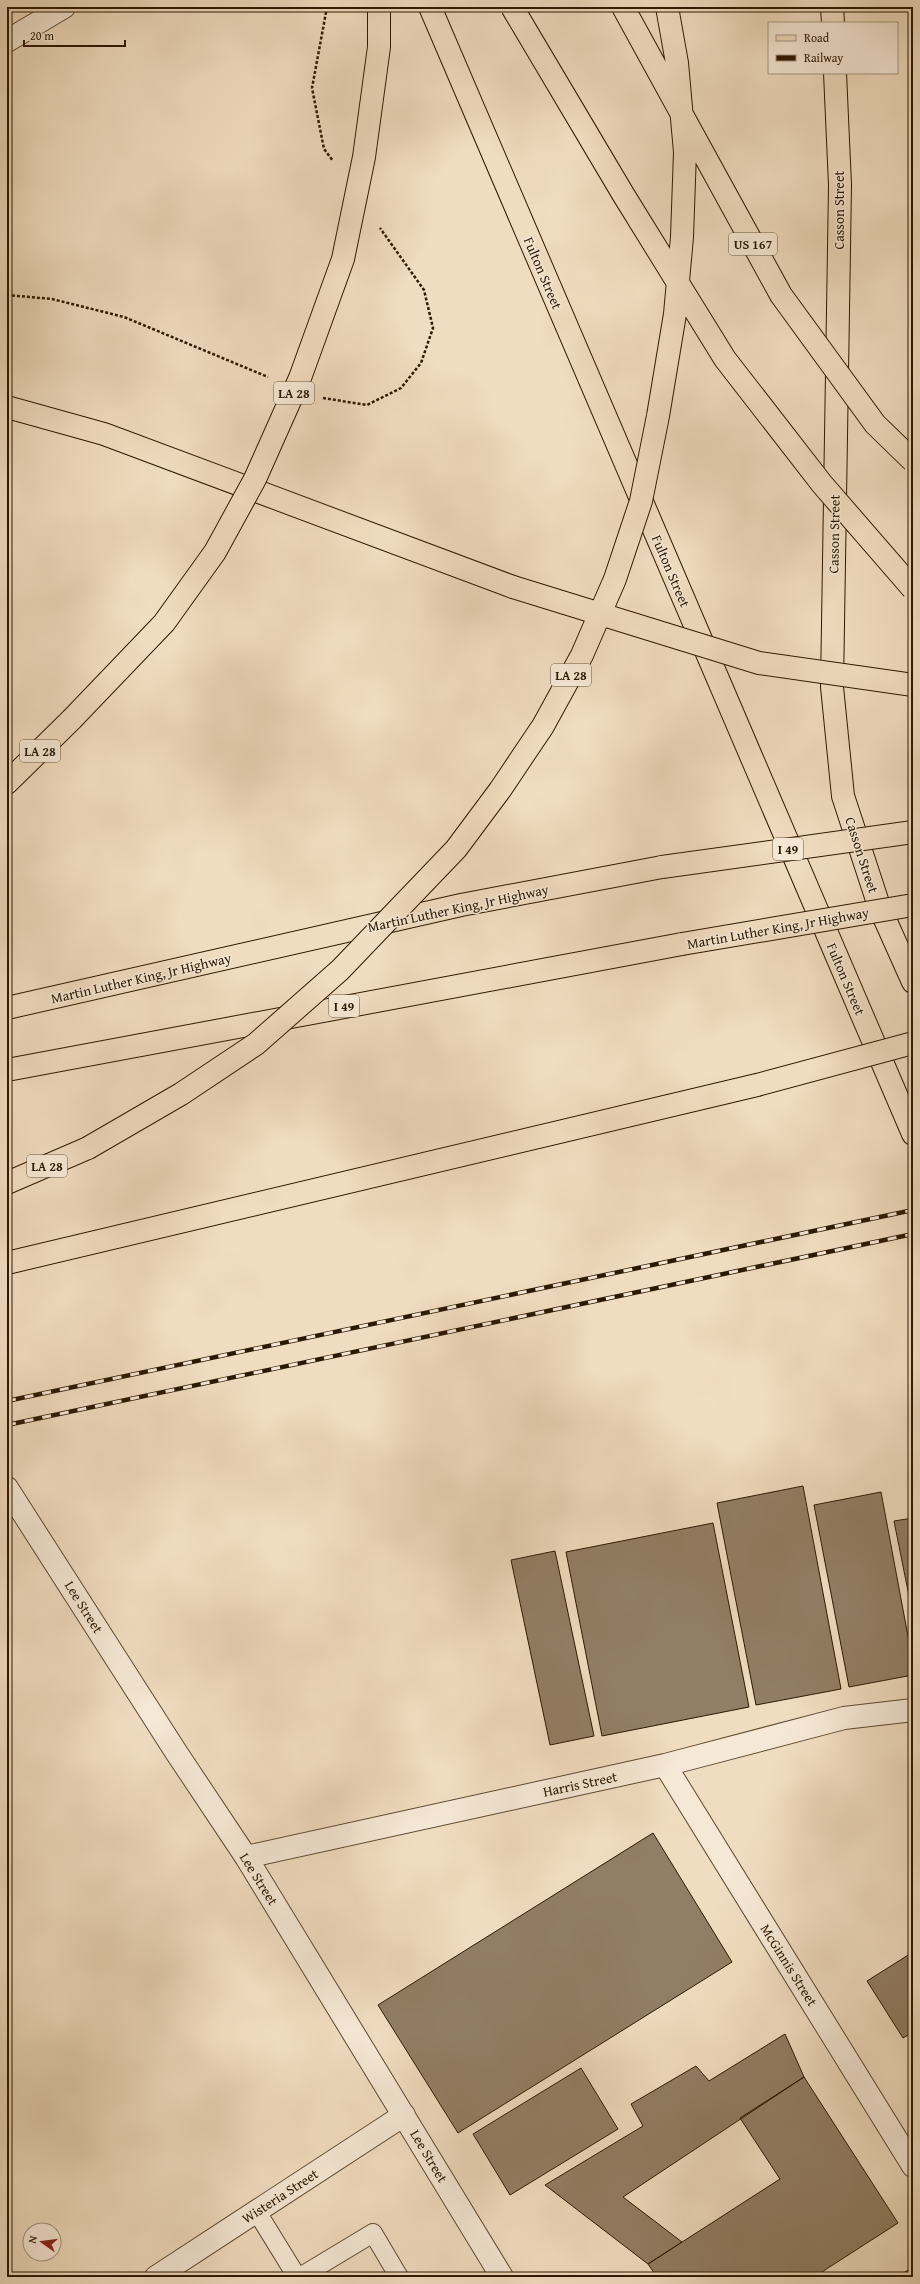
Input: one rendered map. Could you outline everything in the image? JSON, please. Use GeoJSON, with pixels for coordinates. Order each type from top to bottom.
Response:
{"type":"FeatureCollection","features":[{"type":"Feature","properties":{"kind":"main road","name":"LA 28"},"geometry":{"type":"LineString","coordinates":[[7,783],[72,720],[164,623],[215,552],[255,478],[300,378],[343,259],[364,157],[379,47],[379,7]]}},
{"type":"Feature","properties":{"kind":"main road","name":"Fulton Street"},"geometry":{"type":"LineString","coordinates":[[430,7],[913,1134]]}},
{"type":"Feature","properties":{"kind":"main road"},"geometry":{"type":"LineString","coordinates":[[512,7],[623,194],[724,359],[822,484],[913,589]]}},
{"type":"Feature","properties":{"kind":"main road","name":"US 167"},"geometry":{"type":"LineString","coordinates":[[623,7],[781,295],[875,424],[913,461]]}},
{"type":"Feature","properties":{"kind":"main road","name":"LA 28"},"geometry":{"type":"LineString","coordinates":[[7,1184],[88,1148],[181,1094],[256,1044],[340,970],[456,849],[500,790],[546,719],[582,655],[615,579],[641,501],[658,416],[675,314],[682,237],[685,152],[677,63],[667,7]]}},
{"type":"Feature","properties":{"kind":"main road"},"geometry":{"type":"LineString","coordinates":[[832,7],[833,22]]}},
{"type":"Feature","properties":{"kind":"main road","name":"Casson Street"},"geometry":{"type":"LineString","coordinates":[[835,74],[840,186],[832,687],[843,796],[879,906],[913,982]]}},
{"type":"Feature","properties":{"kind":"main road"},"geometry":{"type":"LineString","coordinates":[[7,407],[104,434],[513,587],[759,664],[913,685]]}},
{"type":"Feature","properties":{"kind":"main road","name":"Martin Luther King, Jr Highway"},"geometry":{"type":"LineString","coordinates":[[7,1008],[461,905],[662,867],[913,832]]}},
{"type":"Feature","properties":{"kind":"main road","name":"Martin Luther King, Jr Highway"},"geometry":{"type":"LineString","coordinates":[[7,1070],[682,944],[913,905]]}},
{"type":"Feature","properties":{"kind":"main road"},"geometry":{"type":"LineString","coordinates":[[7,1263],[757,1085],[913,1043]]}},
{"type":"Feature","properties":{"kind":"street"},"geometry":{"type":"LineString","coordinates":[[7,41],[64,7]]}},
{"type":"Feature","properties":{"kind":"street","name":"Lee Street"},"geometry":{"type":"LineString","coordinates":[[7,1488],[176,1752],[246,1857],[502,2277]]}},
{"type":"Feature","properties":{"kind":"street","name":"Harris Street"},"geometry":{"type":"LineString","coordinates":[[246,1857],[664,1765],[844,1718],[913,1710]]}},
{"type":"Feature","properties":{"kind":"street","name":"McGinnis Street"},"geometry":{"type":"LineString","coordinates":[[664,1765],[913,2166]]}},
{"type":"Feature","properties":{"kind":"street","name":"Wisteria Street"},"geometry":{"type":"LineString","coordinates":[[156,2277],[404,2115]]}},
{"type":"Feature","properties":{"kind":"lane"},"geometry":{"type":"LineString","coordinates":[[257,2212],[297,2277]]}},
{"type":"Feature","properties":{"kind":"lane"},"geometry":{"type":"LineString","coordinates":[[300,2277],[373,2234],[399,2277]]}},
{"type":"Feature","properties":{"kind":"path"},"geometry":{"type":"LineString","coordinates":[[328,7],[312,88],[324,149],[334,162]]}},
{"type":"Feature","properties":{"kind":"path"},"geometry":{"type":"LineString","coordinates":[[322,398],[367,406],[401,388],[421,363],[433,328],[424,290],[379,226]]}},
{"type":"Feature","properties":{"kind":"path"},"geometry":{"type":"LineString","coordinates":[[7,296],[52,299],[124,317],[270,377]]}},
{"type":"Feature","properties":{"kind":"building"},"geometry":{"type":"Polygon","coordinates":[[[803,1486],[841,1689],[756,1705],[717,1503],[803,1486]]]}},
{"type":"Feature","properties":{"kind":"building"},"geometry":{"type":"Polygon","coordinates":[[[881,1492],[913,1663],[913,1675],[849,1687],[814,1505],[881,1492]]]}},
{"type":"Feature","properties":{"kind":"building"},"geometry":{"type":"Polygon","coordinates":[[[913,1518],[913,1616],[894,1521],[913,1518]]]}},
{"type":"Feature","properties":{"kind":"building"},"geometry":{"type":"Polygon","coordinates":[[[713,1523],[749,1707],[602,1736],[566,1552],[713,1523]]]}},
{"type":"Feature","properties":{"kind":"building"},"geometry":{"type":"Polygon","coordinates":[[[555,1551],[594,1736],[550,1745],[511,1560],[555,1551]]]}},
{"type":"Feature","properties":{"kind":"building"},"geometry":{"type":"Polygon","coordinates":[[[653,1833],[732,1962],[458,2133],[378,2005],[653,1833]]]}},
{"type":"Feature","properties":{"kind":"building"},"geometry":{"type":"Polygon","coordinates":[[[913,1952],[913,2032],[903,2038],[867,1981],[913,1952]]]}},
{"type":"Feature","properties":{"kind":"building"},"geometry":{"type":"Polygon","coordinates":[[[785,2034],[804,2077],[623,2197],[682,2242],[648,2264],[545,2185],[643,2126],[631,2104],[696,2066],[709,2081],[785,2034]]]}},
{"type":"Feature","properties":{"kind":"building"},"geometry":{"type":"Polygon","coordinates":[[[581,2068],[618,2129],[510,2195],[473,2134],[581,2068]]]}},
{"type":"Feature","properties":{"kind":"building"},"geometry":{"type":"Polygon","coordinates":[[[804,2077],[898,2223],[814,2277],[657,2277],[648,2264],[780,2179],[740,2118],[804,2077]]]}},
{"type":"Feature","properties":{"kind":"building"},"geometry":{"type":"Polygon","coordinates":[[[913,2267],[913,2277],[897,2277],[913,2267]]]}},
{"type":"Feature","properties":{"kind":"railway"},"geometry":{"type":"LineString","coordinates":[[7,1401],[913,1210]]}},
{"type":"Feature","properties":{"kind":"railway"},"geometry":{"type":"LineString","coordinates":[[7,1425],[913,1234]]}}]}
